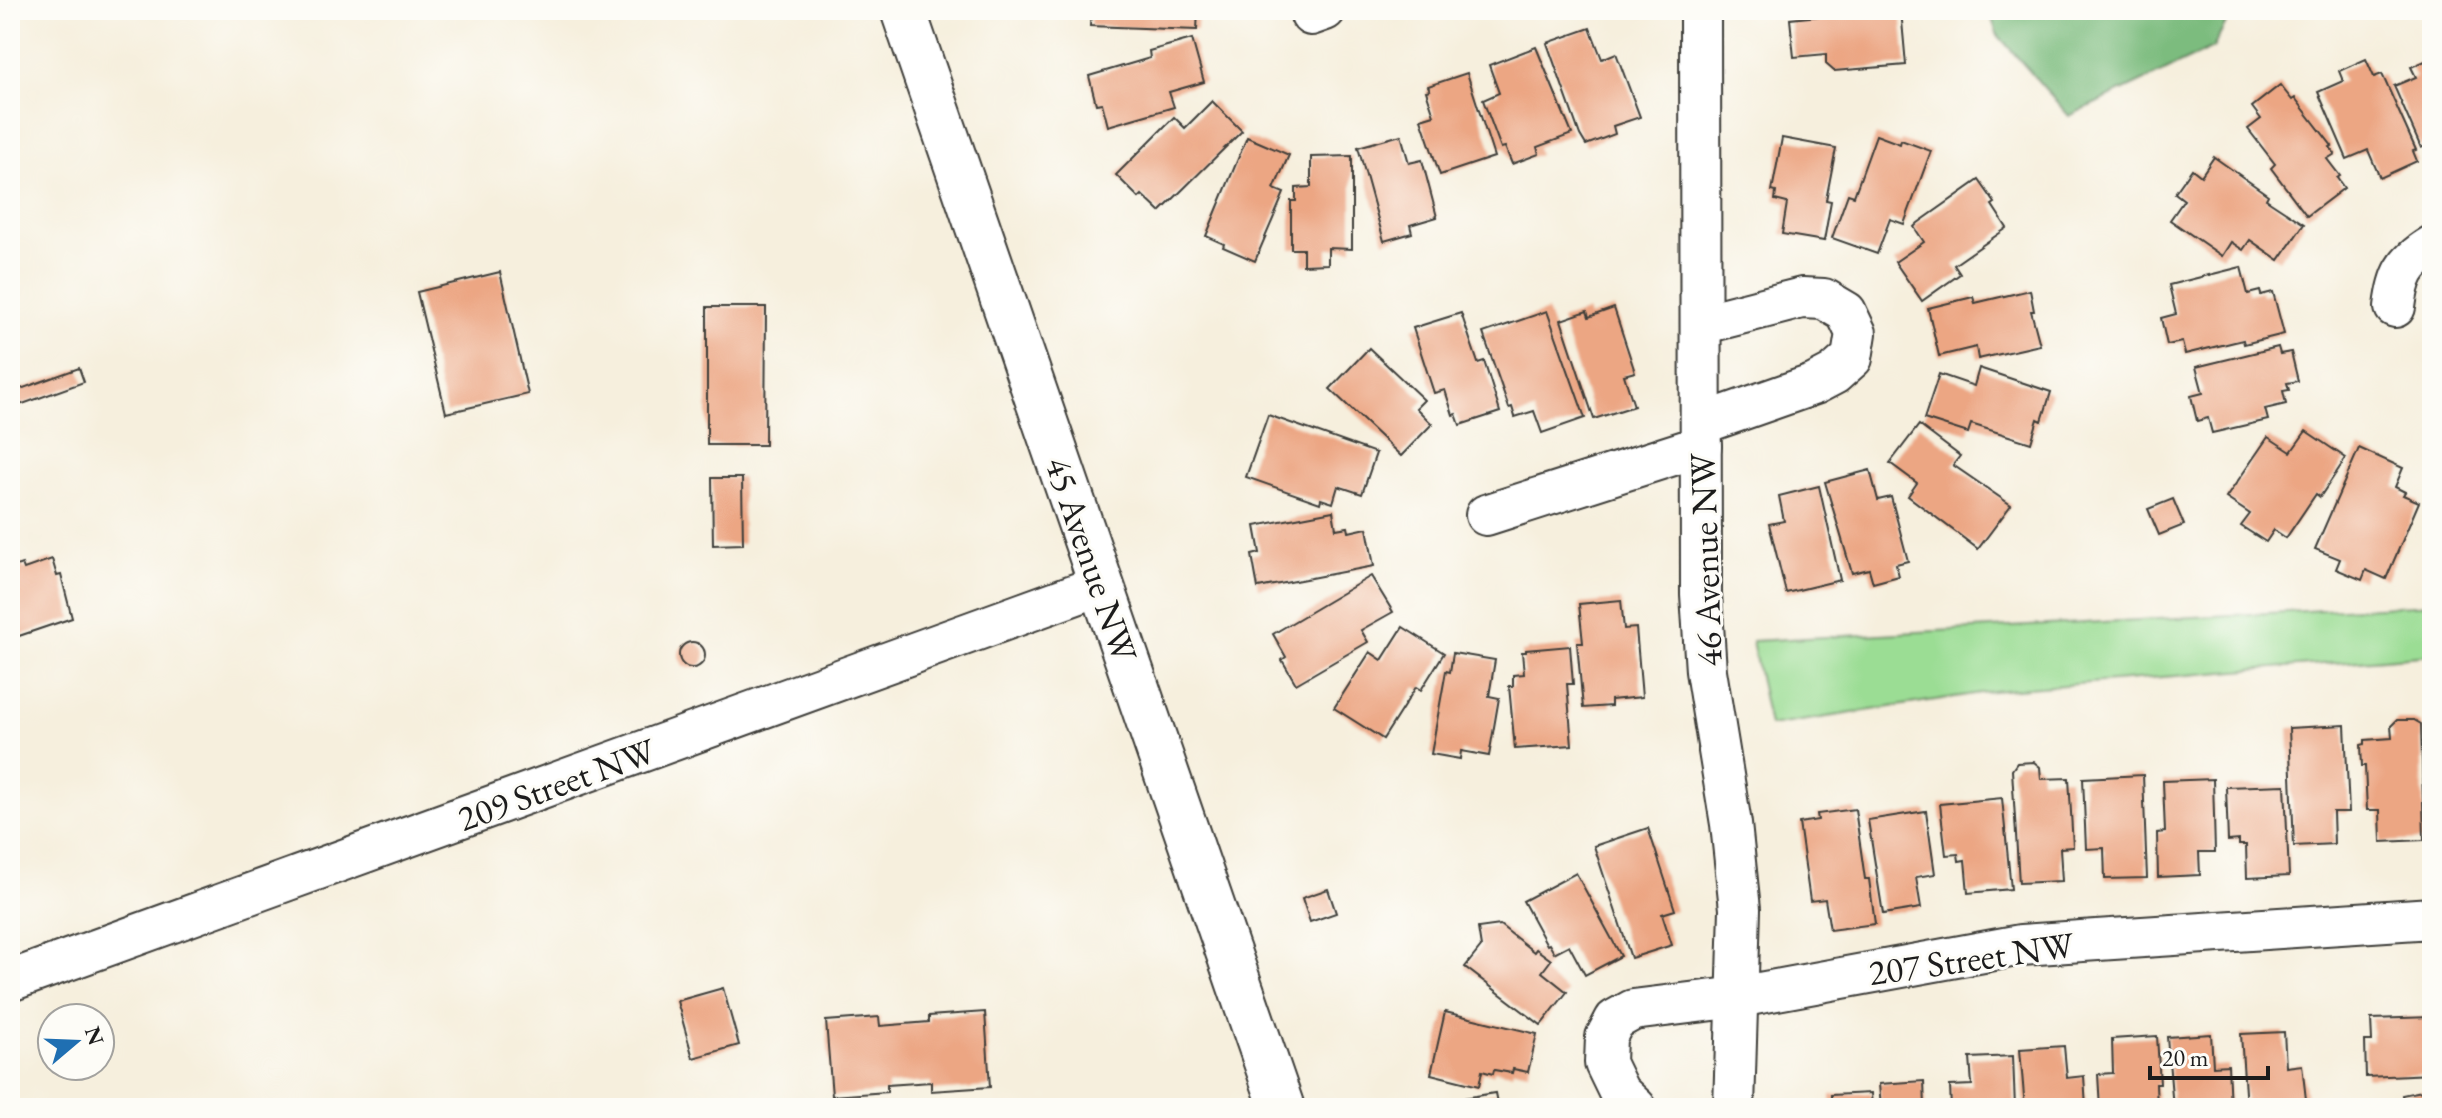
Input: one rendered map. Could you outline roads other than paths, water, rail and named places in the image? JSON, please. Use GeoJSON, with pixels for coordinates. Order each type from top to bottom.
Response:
{"type":"FeatureCollection","features":[{"type":"Feature","properties":{"kind":"street","name":"45 Avenue NW"},"geometry":{"type":"LineString","coordinates":[[903,10],[1282,1108]]}},
{"type":"Feature","properties":{"kind":"street","name":"46 Avenue NW"},"geometry":{"type":"LineString","coordinates":[[1700,10],[1701,594],[1706,671],[1731,824],[1740,909],[1734,1108]]}},
{"type":"Feature","properties":{"kind":"street"},"geometry":{"type":"LineString","coordinates":[[2395,307],[2398,283],[2405,267],[2432,246]]}},
{"type":"Feature","properties":{"kind":"street"},"geometry":{"type":"LineString","coordinates":[[1486,515],[1701,435],[1815,384],[1834,374],[1852,358],[1856,333],[1846,312],[1824,299],[1802,298],[1701,324]]}},
{"type":"Feature","properties":{"kind":"street","name":"209 Street NW"},"geometry":{"type":"LineString","coordinates":[[10,981],[1101,585]]}},
{"type":"Feature","properties":{"kind":"street","name":"207 Street NW"},"geometry":{"type":"LineString","coordinates":[[1636,1108],[1619,1092],[1605,1063],[1606,1037],[1615,1020],[1633,1010],[1738,997],[2021,945],[2432,918]]}}]}
